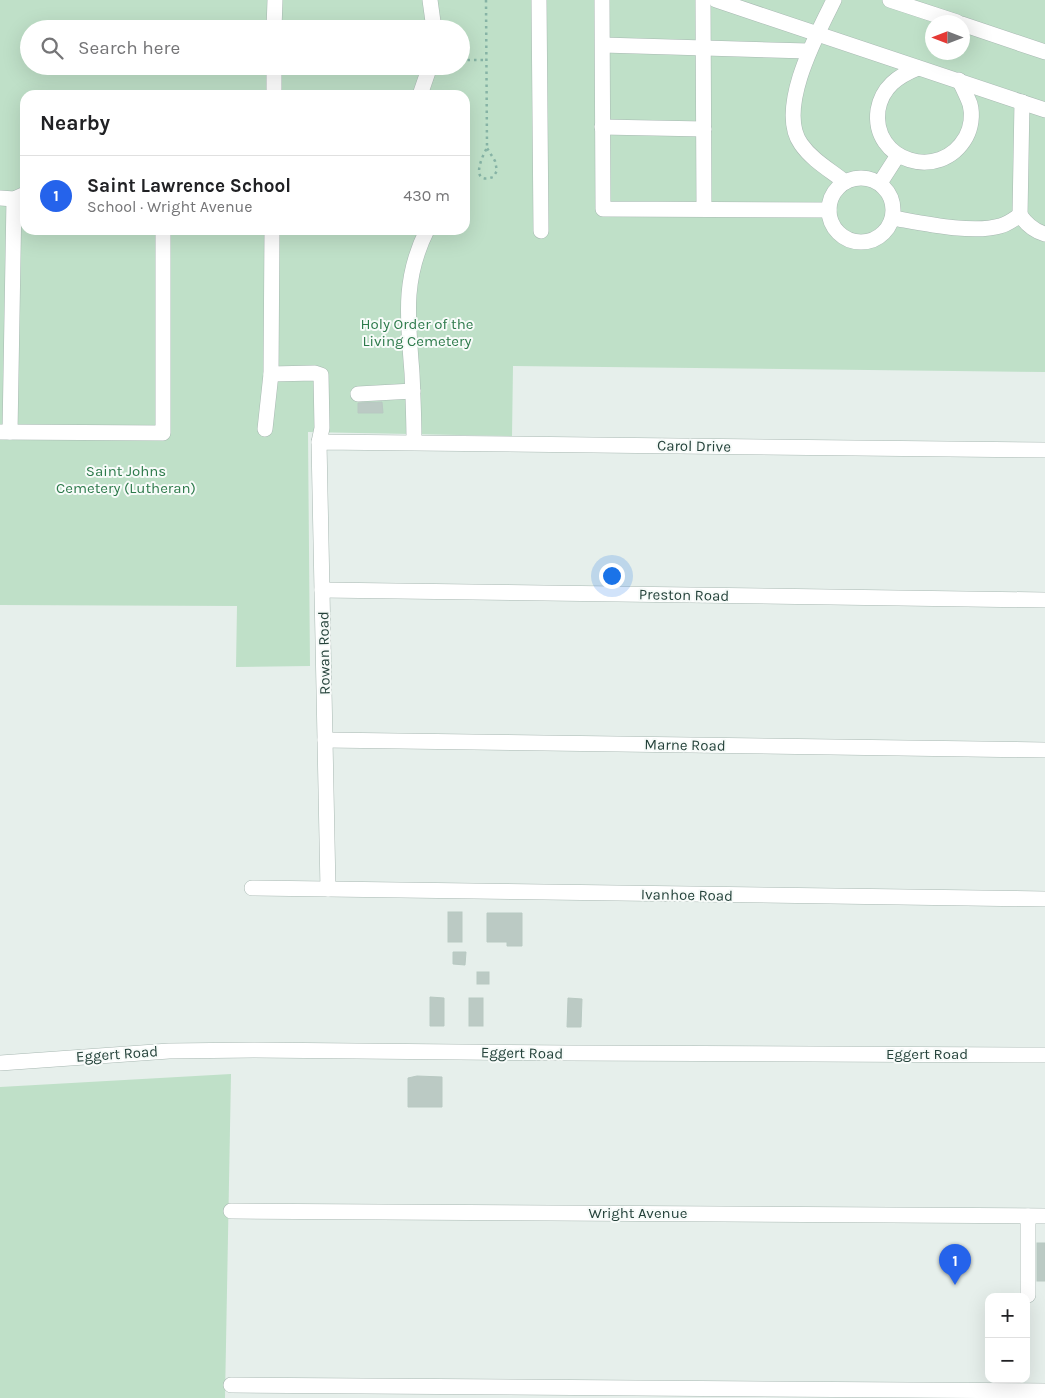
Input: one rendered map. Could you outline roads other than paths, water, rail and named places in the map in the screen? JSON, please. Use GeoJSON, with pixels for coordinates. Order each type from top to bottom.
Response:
{"type":"FeatureCollection","features":[{"type":"Feature","properties":{"kind":"street"},"geometry":{"type":"LineString","coordinates":[[274,20],[275,0]]}},
{"type":"Feature","properties":{"kind":"street"},"geometry":{"type":"LineString","coordinates":[[430,0],[433,20]]}},
{"type":"Feature","properties":{"kind":"street"},"geometry":{"type":"LineString","coordinates":[[539,0],[541,231]]}},
{"type":"Feature","properties":{"kind":"street"},"geometry":{"type":"LineString","coordinates":[[602,0],[603,209],[829,210]]}},
{"type":"Feature","properties":{"kind":"street"},"geometry":{"type":"LineString","coordinates":[[703,0],[704,209]]}},
{"type":"Feature","properties":{"kind":"street"},"geometry":{"type":"LineString","coordinates":[[716,0],[1045,110]]}},
{"type":"Feature","properties":{"kind":"street"},"geometry":{"type":"LineString","coordinates":[[834,0],[808,51],[794,103],[793,117],[795,131],[801,144],[813,157],[845,182]]}},
{"type":"Feature","properties":{"kind":"street"},"geometry":{"type":"LineString","coordinates":[[890,0],[936,15]]}},
{"type":"Feature","properties":{"kind":"street"},"geometry":{"type":"LineString","coordinates":[[970,27],[1045,52]]}},
{"type":"Feature","properties":{"kind":"street"},"geometry":{"type":"LineString","coordinates":[[603,45],[808,51]]}},
{"type":"Feature","properties":{"kind":"street"},"geometry":{"type":"LineString","coordinates":[[918,68],[894,81],[880,101],[878,113],[879,125],[889,147],[898,155],[911,161],[925,163],[939,161],[951,155],[962,145],[972,119],[970,105],[959,80]]}},
{"type":"Feature","properties":{"kind":"street"},"geometry":{"type":"LineString","coordinates":[[274,75],[274,90]]}},
{"type":"Feature","properties":{"kind":"street"},"geometry":{"type":"LineString","coordinates":[[422,90],[427,75]]}},
{"type":"Feature","properties":{"kind":"street"},"geometry":{"type":"LineString","coordinates":[[1022,102],[1020,215],[1033,229],[1045,234]]}},
{"type":"Feature","properties":{"kind":"street"},"geometry":{"type":"LineString","coordinates":[[602,127],[704,128]]}},
{"type":"Feature","properties":{"kind":"street"},"geometry":{"type":"LineString","coordinates":[[880,183],[898,155]]}},
{"type":"Feature","properties":{"kind":"street"},"geometry":{"type":"LineString","coordinates":[[866,178],[880,183],[889,192],[893,205],[893,218],[887,230],[877,239],[864,242],[851,241],[839,234],[832,223],[829,210],[833,194],[845,182],[851,179],[866,178]]}},
{"type":"Feature","properties":{"kind":"street"},"geometry":{"type":"LineString","coordinates":[[13,197],[6,284],[5,432],[163,433],[163,235]]}},
{"type":"Feature","properties":{"kind":"street"},"geometry":{"type":"LineString","coordinates":[[893,218],[939,226],[986,228],[998,227],[1020,215]]}},
{"type":"Feature","properties":{"kind":"street"},"geometry":{"type":"LineString","coordinates":[[265,429],[271,374],[272,235]]}},
{"type":"Feature","properties":{"kind":"street"},"geometry":{"type":"LineString","coordinates":[[414,442],[408,295],[422,235]]}},
{"type":"Feature","properties":{"kind":"street","name":"Rowan Road"},"geometry":{"type":"LineString","coordinates":[[271,374],[315,373],[321,375],[321,432],[319,442],[328,889]]}},
{"type":"Feature","properties":{"kind":"street"},"geometry":{"type":"LineString","coordinates":[[358,394],[413,391]]}},
{"type":"Feature","properties":{"kind":"street","name":"Carol Drive"},"geometry":{"type":"LineString","coordinates":[[319,442],[1045,450]]}},
{"type":"Feature","properties":{"kind":"street","name":"Preston Road"},"geometry":{"type":"LineString","coordinates":[[322,590],[1045,600]]}},
{"type":"Feature","properties":{"kind":"street","name":"Marne Road"},"geometry":{"type":"LineString","coordinates":[[325,740],[1045,750]]}},
{"type":"Feature","properties":{"kind":"street","name":"Ivanhoe Road"},"geometry":{"type":"LineString","coordinates":[[252,888],[1045,899]]}},
{"type":"Feature","properties":{"kind":"street","name":"Eggert Road"},"geometry":{"type":"LineString","coordinates":[[0,1063],[169,1050],[1045,1055]]}},
{"type":"Feature","properties":{"kind":"street","name":"Wright Avenue"},"geometry":{"type":"LineString","coordinates":[[231,1211],[1045,1216]]}},
{"type":"Feature","properties":{"kind":"street"},"geometry":{"type":"LineString","coordinates":[[1028,1216],[1028,1293]]}},
{"type":"Feature","properties":{"kind":"street"},"geometry":{"type":"LineString","coordinates":[[231,1386],[1045,1391]]}},
{"type":"Feature","properties":{"kind":"place","name":"Saint Lawrence School"},"geometry":{"type":"Point","coordinates":[955,1285]}},
{"type":"Feature","properties":{"kind":"park label","name":"Holy Order of the Living Cemetery"},"geometry":{"type":"Point","coordinates":[417,332]}},
{"type":"Feature","properties":{"kind":"park label","name":"Saint Johns Cemetery (Lutheran)"},"geometry":{"type":"Point","coordinates":[126,480]}}]}
